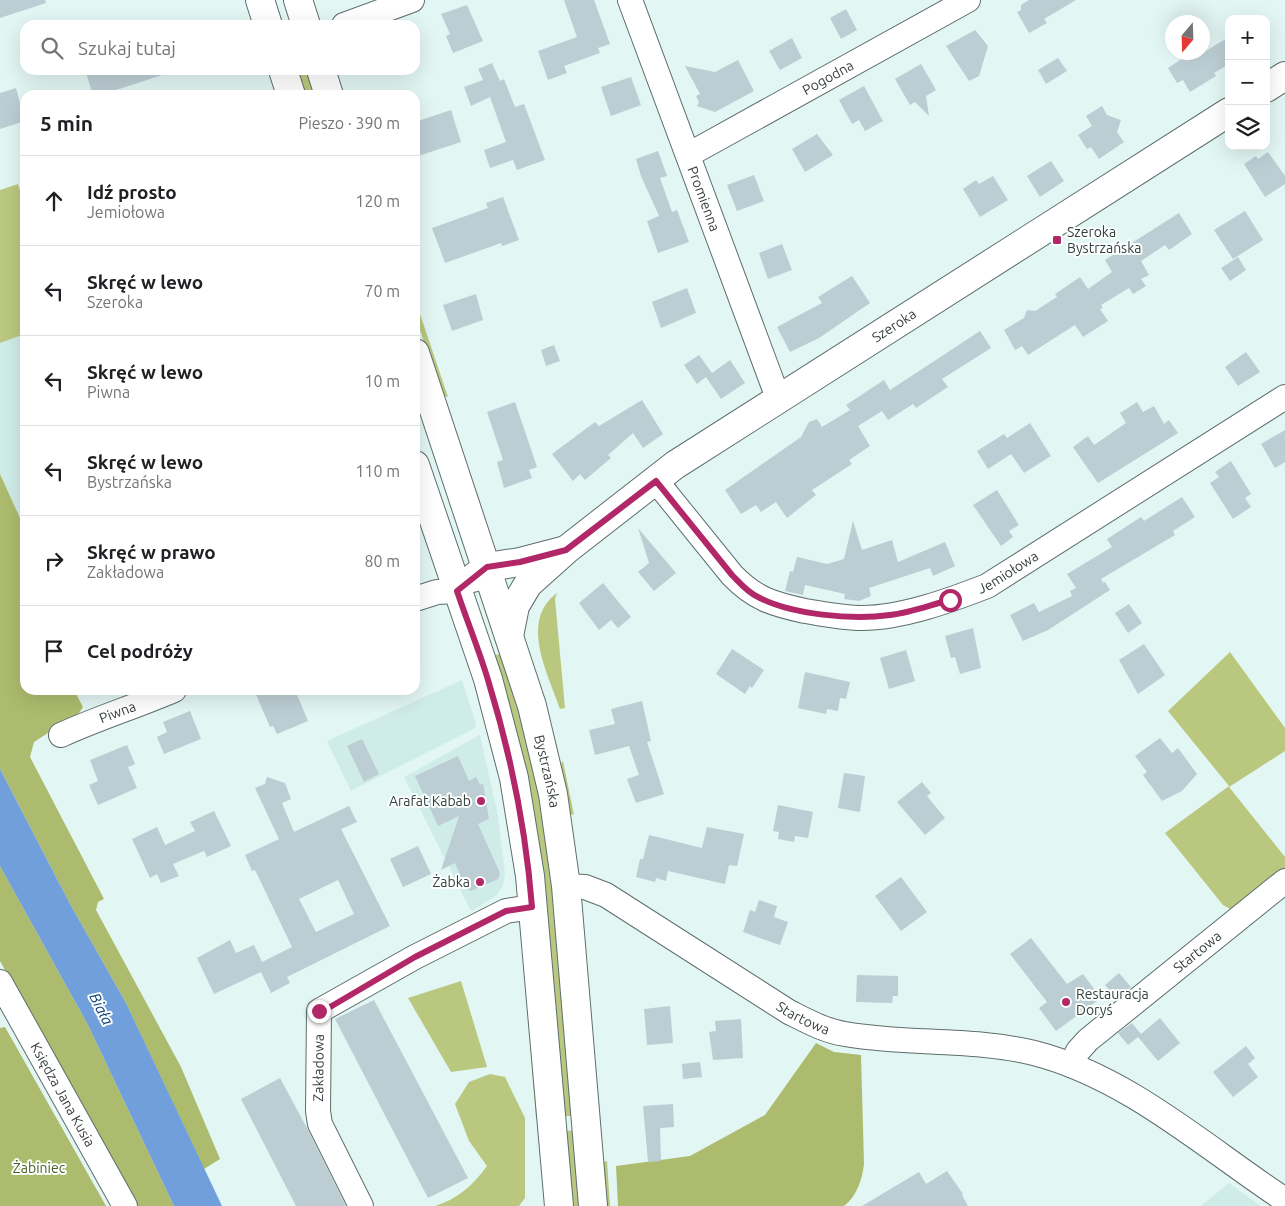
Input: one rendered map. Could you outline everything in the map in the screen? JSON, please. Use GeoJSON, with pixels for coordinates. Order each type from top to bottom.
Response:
{"type":"FeatureCollection","features":[{"type":"Feature","properties":{"kind":"main road"},"geometry":{"type":"LineString","coordinates":[[260,0],[266,20]]}},
{"type":"Feature","properties":{"kind":"main road"},"geometry":{"type":"LineString","coordinates":[[298,0],[304,20]]}},
{"type":"Feature","properties":{"kind":"main road"},"geometry":{"type":"LineString","coordinates":[[285,75],[289,90]]}},
{"type":"Feature","properties":{"kind":"main road"},"geometry":{"type":"LineString","coordinates":[[323,75],[327,90]]}},
{"type":"Feature","properties":{"kind":"main road"},"geometry":{"type":"LineString","coordinates":[[1270,85],[1285,76]]}},
{"type":"Feature","properties":{"kind":"main road","name":"Szeroka"},"geometry":{"type":"LineString","coordinates":[[509,636],[515,606],[528,584],[566,550],[675,465],[1225,115]]}},
{"type":"Feature","properties":{"kind":"main road","name":"Bystrzańska"},"geometry":{"type":"LineString","coordinates":[[420,368],[532,706],[551,784],[566,886],[593,1206]]}},
{"type":"Feature","properties":{"kind":"main road"},"geometry":{"type":"LineString","coordinates":[[420,480],[488,679],[514,778],[523,826],[532,907],[559,1206]]}},
{"type":"Feature","properties":{"kind":"main road","name":"Szeroka"},"geometry":{"type":"LineString","coordinates":[[487,567],[520,562],[566,550]]}},
{"type":"Feature","properties":{"kind":"main road"},"geometry":{"type":"LineString","coordinates":[[457,591],[487,567]]}},
{"type":"Feature","properties":{"kind":"main road","name":"Szeroka"},"geometry":{"type":"LineString","coordinates":[[457,591],[495,594],[528,584]]}},
{"type":"Feature","properties":{"kind":"street"},"geometry":{"type":"LineString","coordinates":[[358,20],[412,0]]}},
{"type":"Feature","properties":{"kind":"street","name":"Promienna"},"geometry":{"type":"LineString","coordinates":[[630,0],[778,398]]}},
{"type":"Feature","properties":{"kind":"street","name":"Pogodna"},"geometry":{"type":"LineString","coordinates":[[688,155],[968,0]]}},
{"type":"Feature","properties":{"kind":"street","name":"Jemiołowa"},"geometry":{"type":"LineString","coordinates":[[656,481],[732,575],[757,597],[785,607],[832,616],[863,618],[893,615],[950,600],[987,586],[1285,397]]}},
{"type":"Feature","properties":{"kind":"street"},"geometry":{"type":"LineString","coordinates":[[420,597],[437,592],[457,591]]}},
{"type":"Feature","properties":{"kind":"street","name":"Piwna"},"geometry":{"type":"LineString","coordinates":[[61,735],[96,719],[129,710],[163,695]]}},
{"type":"Feature","properties":{"kind":"street","name":"Startowa"},"geometry":{"type":"LineString","coordinates":[[1071,1065],[1078,1051],[1088,1040],[1285,881]]}},
{"type":"Feature","properties":{"kind":"street","name":"Startowa"},"geometry":{"type":"LineString","coordinates":[[566,886],[585,887],[606,895],[789,1012],[820,1027],[846,1034],[1005,1048],[1071,1065],[1115,1085],[1146,1103],[1285,1200]]}},
{"type":"Feature","properties":{"kind":"street","name":"Zakładowa"},"geometry":{"type":"LineString","coordinates":[[361,1206],[320,1124],[318,1111],[319,1011],[325,1010],[415,957],[506,911],[532,907]]}},
{"type":"Feature","properties":{"kind":"street","name":"Księdza Jana Kusia"},"geometry":{"type":"LineString","coordinates":[[0,982],[125,1206]]}},
{"type":"Feature","properties":{"kind":"shaded area"},"geometry":{"type":"Polygon","coordinates":[[[20,336],[20,518],[0,474],[0,343],[20,336]]]}},
{"type":"Feature","properties":{"kind":"shaded area"},"geometry":{"type":"Polygon","coordinates":[[[462,680],[476,724],[475,728],[351,791],[327,741],[462,680]]]}},
{"type":"Feature","properties":{"kind":"shaded area"},"geometry":{"type":"Polygon","coordinates":[[[480,735],[498,816],[505,874],[503,885],[496,896],[471,911],[404,777],[480,735]]]}},
{"type":"Feature","properties":{"kind":"shaded area"},"geometry":{"type":"Polygon","coordinates":[[[1229,1183],[1261,1206],[1201,1206],[1229,1183]]]}},
{"type":"Feature","properties":{"kind":"green space"},"geometry":{"type":"Polygon","coordinates":[[[299,75],[311,75],[315,90],[303,90],[299,75]]]}},
{"type":"Feature","properties":{"kind":"green space"},"geometry":{"type":"Polygon","coordinates":[[[18,184],[20,190],[20,336],[0,343],[0,190],[18,184]]]}},
{"type":"Feature","properties":{"kind":"green space"},"geometry":{"type":"Polygon","coordinates":[[[420,314],[448,397],[442,396],[420,330],[420,314]]]}},
{"type":"Feature","properties":{"kind":"green space"},"geometry":{"type":"Polygon","coordinates":[[[0,474],[20,518],[20,695],[77,695],[83,707],[79,713],[34,742],[30,757],[104,899],[98,902],[96,910],[181,1067],[220,1159],[204,1169],[126,1003],[70,904],[0,769],[0,474]]]}},
{"type":"Feature","properties":{"kind":"green space"},"geometry":{"type":"Polygon","coordinates":[[[557,593],[555,599],[565,708],[560,709],[544,664],[538,633],[540,618],[546,605],[557,593]]]}},
{"type":"Feature","properties":{"kind":"green space"},"geometry":{"type":"Polygon","coordinates":[[[1230,652],[1285,728],[1285,751],[1229,787],[1285,857],[1285,875],[1232,910],[1223,905],[1165,833],[1229,786],[1168,711],[1230,652]]]}},
{"type":"Feature","properties":{"kind":"green space"},"geometry":{"type":"Polygon","coordinates":[[[503,653],[530,743],[549,846],[574,1116],[565,1116],[544,880],[532,803],[515,728],[492,656],[503,653]]]}},
{"type":"Feature","properties":{"kind":"green space"},"geometry":{"type":"Polygon","coordinates":[[[563,761],[574,815],[568,813],[559,766],[563,761]]]}},
{"type":"Feature","properties":{"kind":"green space"},"geometry":{"type":"Polygon","coordinates":[[[0,866],[88,1025],[174,1206],[134,1206],[0,961],[0,866]]]}},
{"type":"Feature","properties":{"kind":"green space"},"geometry":{"type":"Polygon","coordinates":[[[522,936],[542,1119],[536,1119],[522,936]]]}},
{"type":"Feature","properties":{"kind":"green space"},"geometry":{"type":"Polygon","coordinates":[[[461,981],[487,1067],[451,1072],[408,998],[461,981]]]}},
{"type":"Feature","properties":{"kind":"green space","name":"Żabiniec"},"geometry":{"type":"Polygon","coordinates":[[[5,1027],[106,1206],[0,1206],[0,1028],[5,1027]]]}},
{"type":"Feature","properties":{"kind":"green space"},"geometry":{"type":"Polygon","coordinates":[[[816,1043],[834,1052],[861,1055],[864,1164],[858,1187],[849,1202],[844,1206],[618,1206],[616,1166],[690,1156],[765,1115],[816,1043]]]}},
{"type":"Feature","properties":{"kind":"green space"},"geometry":{"type":"Polygon","coordinates":[[[490,1074],[505,1077],[525,1118],[525,1198],[519,1206],[435,1206],[458,1195],[487,1166],[469,1141],[455,1104],[469,1082],[490,1074]]]}},
{"type":"Feature","properties":{"kind":"green space"},"geometry":{"type":"Polygon","coordinates":[[[576,1130],[582,1206],[573,1206],[566,1131],[576,1130]]]}},
{"type":"Feature","properties":{"kind":"green space"},"geometry":{"type":"Polygon","coordinates":[[[607,1161],[610,1206],[606,1206],[602,1163],[607,1161]]]}},
{"type":"Feature","properties":{"kind":"water","name":"Biała"},"geometry":{"type":"Polygon","coordinates":[[[0,769],[70,904],[126,1003],[222,1206],[174,1206],[88,1025],[0,866],[0,769]]]}},
{"type":"Feature","properties":{"kind":"building"},"geometry":{"type":"Polygon","coordinates":[[[0,0],[45,0],[46,3],[0,18],[0,0]]]}},
{"type":"Feature","properties":{"kind":"building"},"geometry":{"type":"Polygon","coordinates":[[[564,0],[594,0],[610,44],[598,48],[600,53],[564,66],[567,73],[548,80],[538,51],[577,37],[564,0]]]}},
{"type":"Feature","properties":{"kind":"building"},"geometry":{"type":"Polygon","coordinates":[[[1029,0],[1076,0],[1044,19],[1047,23],[1029,33],[1017,12],[1021,10],[1021,5],[1029,0]]]}},
{"type":"Feature","properties":{"kind":"building"},"geometry":{"type":"Polygon","coordinates":[[[467,5],[483,41],[453,53],[446,36],[450,34],[441,14],[467,5]]]}},
{"type":"Feature","properties":{"kind":"building"},"geometry":{"type":"Polygon","coordinates":[[[846,9],[857,30],[841,39],[830,18],[846,9]]]}},
{"type":"Feature","properties":{"kind":"building"},"geometry":{"type":"Polygon","coordinates":[[[975,30],[988,46],[979,76],[969,81],[946,46],[975,30]]]}},
{"type":"Feature","properties":{"kind":"building"},"geometry":{"type":"Polygon","coordinates":[[[792,38],[802,58],[780,70],[769,51],[792,38]]]}},
{"type":"Feature","properties":{"kind":"building"},"geometry":{"type":"Polygon","coordinates":[[[1225,39],[1225,66],[1214,73],[1216,76],[1190,92],[1183,80],[1177,83],[1168,68],[1180,60],[1210,60],[1210,48],[1225,39]]]}},
{"type":"Feature","properties":{"kind":"building"},"geometry":{"type":"Polygon","coordinates":[[[1058,58],[1067,71],[1046,84],[1038,70],[1058,58]]]}},
{"type":"Feature","properties":{"kind":"building"},"geometry":{"type":"Polygon","coordinates":[[[738,60],[754,91],[715,112],[697,106],[699,102],[696,96],[700,94],[685,66],[715,72],[738,60]]]}},
{"type":"Feature","properties":{"kind":"building"},"geometry":{"type":"Polygon","coordinates":[[[492,63],[500,81],[504,79],[515,107],[524,104],[545,160],[517,170],[513,160],[490,168],[484,150],[506,142],[490,97],[471,106],[464,87],[483,80],[478,69],[492,63]]]}},
{"type":"Feature","properties":{"kind":"building"},"geometry":{"type":"Polygon","coordinates":[[[921,64],[936,90],[926,96],[929,116],[915,102],[910,105],[895,79],[921,64]]]}},
{"type":"Feature","properties":{"kind":"building"},"geometry":{"type":"Polygon","coordinates":[[[87,75],[162,75],[116,90],[91,90],[87,75]]]}},
{"type":"Feature","properties":{"kind":"building"},"geometry":{"type":"Polygon","coordinates":[[[631,77],[641,105],[611,116],[601,87],[631,77]]]}},
{"type":"Feature","properties":{"kind":"building"},"geometry":{"type":"Polygon","coordinates":[[[864,86],[883,121],[865,131],[859,120],[852,124],[839,100],[864,86]]]}},
{"type":"Feature","properties":{"kind":"building"},"geometry":{"type":"Polygon","coordinates":[[[16,88],[20,103],[20,123],[0,129],[0,93],[16,88]]]}},
{"type":"Feature","properties":{"kind":"building"},"geometry":{"type":"Polygon","coordinates":[[[1102,106],[1107,115],[1121,120],[1117,132],[1124,142],[1099,159],[1091,147],[1087,149],[1078,135],[1092,126],[1086,116],[1102,106]]]}},
{"type":"Feature","properties":{"kind":"building"},"geometry":{"type":"Polygon","coordinates":[[[451,110],[461,142],[420,155],[420,120],[451,110]]]}},
{"type":"Feature","properties":{"kind":"building"},"geometry":{"type":"Polygon","coordinates":[[[817,134],[833,155],[805,172],[792,149],[817,134]]]}},
{"type":"Feature","properties":{"kind":"building"},"geometry":{"type":"Polygon","coordinates":[[[658,151],[667,176],[660,178],[672,212],[677,210],[689,242],[658,253],[647,221],[659,216],[641,176],[636,159],[658,151]]]}},
{"type":"Feature","properties":{"kind":"building"},"geometry":{"type":"Polygon","coordinates":[[[1268,152],[1285,176],[1285,184],[1265,197],[1244,164],[1256,156],[1258,159],[1268,152]]]}},
{"type":"Feature","properties":{"kind":"building"},"geometry":{"type":"Polygon","coordinates":[[[1051,161],[1064,181],[1040,197],[1027,176],[1051,161]]]}},
{"type":"Feature","properties":{"kind":"building"},"geometry":{"type":"Polygon","coordinates":[[[754,175],[764,201],[737,211],[727,185],[754,175]]]}},
{"type":"Feature","properties":{"kind":"building"},"geometry":{"type":"Polygon","coordinates":[[[993,176],[1008,200],[980,217],[963,189],[976,180],[979,184],[993,176]]]}},
{"type":"Feature","properties":{"kind":"building"},"geometry":{"type":"Polygon","coordinates":[[[503,197],[519,240],[502,246],[501,243],[445,263],[432,228],[488,208],[486,203],[503,197]]]}},
{"type":"Feature","properties":{"kind":"building"},"geometry":{"type":"Polygon","coordinates":[[[1245,211],[1263,240],[1233,259],[1214,230],[1245,211]]]}},
{"type":"Feature","properties":{"kind":"building"},"geometry":{"type":"Polygon","coordinates":[[[1179,213],[1192,234],[1169,250],[1165,245],[1141,261],[1149,275],[1141,279],[1146,286],[1133,294],[1129,288],[1101,305],[1103,308],[1100,309],[1108,321],[1083,337],[1075,325],[1028,355],[1022,346],[1015,350],[1004,330],[1024,318],[1027,310],[1035,311],[1057,297],[1055,294],[1080,277],[1088,289],[1112,272],[1105,260],[1179,213]]]}},
{"type":"Feature","properties":{"kind":"building"},"geometry":{"type":"Polygon","coordinates":[[[782,244],[792,270],[768,279],[759,253],[782,244]]]}},
{"type":"Feature","properties":{"kind":"building"},"geometry":{"type":"Polygon","coordinates":[[[1238,257],[1246,270],[1230,281],[1221,268],[1238,257]]]}},
{"type":"Feature","properties":{"kind":"building"},"geometry":{"type":"Polygon","coordinates":[[[852,276],[870,303],[819,338],[790,352],[777,327],[822,303],[818,297],[852,276]]]}},
{"type":"Feature","properties":{"kind":"building"},"geometry":{"type":"Polygon","coordinates":[[[687,288],[696,313],[661,328],[652,302],[687,288]]]}},
{"type":"Feature","properties":{"kind":"building"},"geometry":{"type":"Polygon","coordinates":[[[476,294],[483,320],[452,331],[443,305],[476,294]]]}},
{"type":"Feature","properties":{"kind":"building"},"geometry":{"type":"Polygon","coordinates":[[[980,331],[991,348],[942,379],[948,387],[916,408],[913,404],[888,420],[882,411],[858,426],[870,446],[849,460],[852,464],[812,490],[816,495],[787,518],[776,502],[761,512],[756,505],[741,514],[725,490],[801,437],[809,422],[817,419],[822,427],[850,410],[846,405],[884,380],[890,390],[980,331]]]}},
{"type":"Feature","properties":{"kind":"building"},"geometry":{"type":"Polygon","coordinates":[[[554,345],[560,361],[546,366],[541,350],[554,345]]]}},
{"type":"Feature","properties":{"kind":"building"},"geometry":{"type":"Polygon","coordinates":[[[1246,352],[1260,372],[1238,386],[1225,367],[1246,352]]]}},
{"type":"Feature","properties":{"kind":"building"},"geometry":{"type":"Polygon","coordinates":[[[699,355],[712,373],[730,360],[745,383],[721,399],[706,377],[697,384],[684,365],[699,355]]]}},
{"type":"Feature","properties":{"kind":"building"},"geometry":{"type":"Polygon","coordinates":[[[642,400],[663,434],[643,448],[633,433],[608,455],[611,458],[585,480],[580,474],[573,481],[552,454],[595,422],[599,426],[642,400]]]}},
{"type":"Feature","properties":{"kind":"building"},"geometry":{"type":"Polygon","coordinates":[[[515,402],[537,467],[529,470],[532,478],[504,488],[497,462],[503,460],[487,412],[515,402]]]}},
{"type":"Feature","properties":{"kind":"building"},"geometry":{"type":"Polygon","coordinates":[[[1137,402],[1143,412],[1154,406],[1164,424],[1169,420],[1178,433],[1098,483],[1073,447],[1088,436],[1094,445],[1126,423],[1120,413],[1137,402]]]}},
{"type":"Feature","properties":{"kind":"building"},"geometry":{"type":"Polygon","coordinates":[[[1030,423],[1051,456],[1024,473],[1011,454],[988,469],[977,451],[1004,434],[1007,438],[1030,423]]]}},
{"type":"Feature","properties":{"kind":"building"},"geometry":{"type":"Polygon","coordinates":[[[1285,430],[1285,462],[1275,468],[1261,444],[1285,430]]]}},
{"type":"Feature","properties":{"kind":"building"},"geometry":{"type":"Polygon","coordinates":[[[1231,461],[1251,494],[1245,498],[1251,507],[1233,519],[1210,483],[1219,477],[1215,472],[1231,461]]]}},
{"type":"Feature","properties":{"kind":"building"},"geometry":{"type":"Polygon","coordinates":[[[997,490],[1019,525],[1009,531],[1013,537],[1001,546],[973,505],[997,490]]]}},
{"type":"Feature","properties":{"kind":"building"},"geometry":{"type":"Polygon","coordinates":[[[1182,497],[1195,517],[1173,531],[1175,535],[1101,579],[1103,582],[1101,583],[1105,582],[1110,590],[1048,630],[1023,641],[1010,615],[1034,603],[1039,612],[1072,596],[1070,591],[1076,588],[1067,574],[1112,547],[1107,539],[1141,517],[1144,521],[1182,497]]]}},
{"type":"Feature","properties":{"kind":"building"},"geometry":{"type":"Polygon","coordinates":[[[853,521],[862,550],[892,540],[898,562],[945,542],[955,566],[933,576],[930,568],[869,588],[871,596],[859,601],[844,599],[845,594],[805,585],[803,595],[785,591],[790,571],[793,572],[797,557],[827,564],[844,559],[853,521]]]}},
{"type":"Feature","properties":{"kind":"building"},"geometry":{"type":"Polygon","coordinates":[[[638,528],[676,573],[654,591],[638,572],[649,563],[638,528]]]}},
{"type":"Feature","properties":{"kind":"building"},"geometry":{"type":"Polygon","coordinates":[[[603,583],[631,617],[618,628],[611,620],[599,630],[579,603],[603,583]]]}},
{"type":"Feature","properties":{"kind":"building"},"geometry":{"type":"Polygon","coordinates":[[[1129,604],[1142,623],[1128,633],[1115,613],[1129,604]]]}},
{"type":"Feature","properties":{"kind":"building"},"geometry":{"type":"Polygon","coordinates":[[[973,628],[981,668],[960,674],[955,657],[951,658],[945,636],[973,628]]]}},
{"type":"Feature","properties":{"kind":"building"},"geometry":{"type":"Polygon","coordinates":[[[1144,644],[1165,675],[1138,694],[1119,660],[1144,644]]]}},
{"type":"Feature","properties":{"kind":"building"},"geometry":{"type":"Polygon","coordinates":[[[732,649],[764,670],[752,688],[750,686],[745,694],[716,674],[732,649]]]}},
{"type":"Feature","properties":{"kind":"building"},"geometry":{"type":"Polygon","coordinates":[[[906,650],[915,681],[889,689],[880,658],[906,650]]]}},
{"type":"Feature","properties":{"kind":"building"},"geometry":{"type":"Polygon","coordinates":[[[805,672],[850,682],[846,699],[840,698],[838,711],[827,709],[826,714],[798,708],[805,672]]]}},
{"type":"Feature","properties":{"kind":"building"},"geometry":{"type":"Polygon","coordinates":[[[256,695],[297,695],[308,721],[277,734],[273,726],[270,727],[256,695]]]}},
{"type":"Feature","properties":{"kind":"building"},"geometry":{"type":"Polygon","coordinates":[[[642,701],[651,741],[647,742],[664,794],[636,803],[627,779],[639,775],[629,746],[595,755],[589,730],[615,724],[611,709],[642,701]]]}},
{"type":"Feature","properties":{"kind":"building"},"geometry":{"type":"Polygon","coordinates":[[[190,711],[201,739],[164,754],[157,737],[167,732],[163,722],[190,711]]]}},
{"type":"Feature","properties":{"kind":"building"},"geometry":{"type":"Polygon","coordinates":[[[1160,738],[1172,753],[1178,748],[1197,774],[1182,791],[1162,801],[1143,775],[1147,772],[1135,756],[1160,738]]]}},
{"type":"Feature","properties":{"kind":"building"},"geometry":{"type":"Polygon","coordinates":[[[362,739],[379,774],[364,782],[347,746],[362,739]]]}},
{"type":"Feature","properties":{"kind":"building"},"geometry":{"type":"Polygon","coordinates":[[[127,745],[135,764],[128,767],[137,788],[98,805],[89,785],[98,781],[90,760],[127,745]]]}},
{"type":"Feature","properties":{"kind":"building"},"geometry":{"type":"Polygon","coordinates":[[[458,756],[469,781],[476,777],[480,785],[483,783],[489,819],[478,824],[500,873],[498,879],[471,891],[466,889],[455,863],[441,870],[459,816],[438,826],[415,776],[458,756]]]}},
{"type":"Feature","properties":{"kind":"building"},"geometry":{"type":"Polygon","coordinates":[[[844,773],[865,776],[860,812],[838,808],[844,773]]]}},
{"type":"Feature","properties":{"kind":"building"},"geometry":{"type":"Polygon","coordinates":[[[267,777],[285,783],[291,799],[282,803],[294,832],[349,806],[357,822],[341,829],[390,926],[287,977],[290,983],[271,993],[261,972],[214,994],[197,958],[230,940],[236,953],[254,945],[262,962],[292,947],[255,870],[252,871],[245,855],[279,839],[255,788],[265,784],[267,777]],[[338,880],[299,899],[316,932],[354,914],[338,880]]]}},
{"type":"Feature","properties":{"kind":"building"},"geometry":{"type":"Polygon","coordinates":[[[922,782],[931,793],[927,796],[945,818],[925,835],[897,802],[922,782]]]}},
{"type":"Feature","properties":{"kind":"building"},"geometry":{"type":"Polygon","coordinates":[[[778,805],[813,812],[808,838],[795,836],[794,842],[778,839],[779,832],[773,831],[778,805]]]}},
{"type":"Feature","properties":{"kind":"building"},"geometry":{"type":"Polygon","coordinates":[[[214,811],[231,846],[207,857],[204,851],[173,864],[179,876],[161,883],[157,874],[150,878],[132,839],[157,827],[165,845],[195,831],[190,822],[214,811]]]}},
{"type":"Feature","properties":{"kind":"building"},"geometry":{"type":"Polygon","coordinates":[[[707,827],[744,834],[737,866],[729,865],[725,884],[668,871],[666,881],[656,878],[655,882],[636,877],[640,859],[643,859],[649,835],[702,848],[707,827]]]}},
{"type":"Feature","properties":{"kind":"building"},"geometry":{"type":"Polygon","coordinates":[[[418,846],[431,874],[403,887],[390,859],[418,846]]]}},
{"type":"Feature","properties":{"kind":"building"},"geometry":{"type":"Polygon","coordinates":[[[901,877],[927,912],[901,931],[875,896],[901,877]]]}},
{"type":"Feature","properties":{"kind":"building"},"geometry":{"type":"Polygon","coordinates":[[[759,900],[777,906],[774,917],[788,922],[780,945],[743,932],[750,910],[755,912],[759,900]]]}},
{"type":"Feature","properties":{"kind":"building"},"geometry":{"type":"Polygon","coordinates":[[[1031,938],[1067,984],[1083,974],[1101,998],[1056,1031],[1039,1008],[1047,1002],[1010,954],[1031,938]]]}},
{"type":"Feature","properties":{"kind":"building"},"geometry":{"type":"Polygon","coordinates":[[[1119,973],[1131,987],[1116,999],[1105,985],[1119,973]]]}},
{"type":"Feature","properties":{"kind":"building"},"geometry":{"type":"Polygon","coordinates":[[[857,975],[898,976],[898,996],[893,996],[892,1003],[856,1002],[857,975]]]}},
{"type":"Feature","properties":{"kind":"building"},"geometry":{"type":"Polygon","coordinates":[[[374,1000],[468,1178],[428,1198],[335,1019],[374,1000]]]}},
{"type":"Feature","properties":{"kind":"building"},"geometry":{"type":"Polygon","coordinates":[[[670,1006],[673,1043],[647,1045],[644,1009],[670,1006]]]}},
{"type":"Feature","properties":{"kind":"building"},"geometry":{"type":"Polygon","coordinates":[[[1160,1018],[1180,1043],[1158,1061],[1138,1037],[1128,1045],[1118,1033],[1132,1023],[1141,1034],[1160,1018]]]}},
{"type":"Feature","properties":{"kind":"building"},"geometry":{"type":"Polygon","coordinates":[[[741,1019],[743,1058],[713,1060],[709,1032],[716,1031],[715,1021],[741,1019]]]}},
{"type":"Feature","properties":{"kind":"building"},"geometry":{"type":"Polygon","coordinates":[[[1246,1046],[1255,1058],[1248,1064],[1258,1077],[1233,1097],[1213,1072],[1246,1046]]]}},
{"type":"Feature","properties":{"kind":"building"},"geometry":{"type":"Polygon","coordinates":[[[700,1062],[702,1077],[683,1079],[682,1064],[700,1062]]]}},
{"type":"Feature","properties":{"kind":"building"},"geometry":{"type":"Polygon","coordinates":[[[280,1078],[346,1206],[296,1206],[241,1099],[280,1078]]]}},
{"type":"Feature","properties":{"kind":"building"},"geometry":{"type":"Polygon","coordinates":[[[673,1104],[674,1127],[660,1128],[661,1161],[648,1162],[643,1106],[673,1104]]]}},
{"type":"Feature","properties":{"kind":"building"},"geometry":{"type":"Polygon","coordinates":[[[947,1171],[963,1194],[968,1206],[862,1206],[919,1172],[926,1184],[947,1171]]]}},
{"type":"Feature","properties":{"kind":"place","name":"Szeroka Bystrzańska"},"geometry":{"type":"Point","coordinates":[1057,240]}},
{"type":"Feature","properties":{"kind":"place","name":"Arafat Kabab"},"geometry":{"type":"Point","coordinates":[481,801]}},
{"type":"Feature","properties":{"kind":"place","name":"Żabka"},"geometry":{"type":"Point","coordinates":[480,882]}},
{"type":"Feature","properties":{"kind":"place","name":"Restauracja Doryś"},"geometry":{"type":"Point","coordinates":[1066,1002]}},
{"type":"Feature","properties":{"kind":"route"},"geometry":{"type":"LineString","coordinates":[[319,1011],[325,1010],[415,957],[506,911],[515,908],[532,907],[530,876],[514,778],[488,679],[457,591],[487,567],[520,562],[566,550],[592,532],[656,481],[745,589],[771,603],[832,616],[863,618],[893,615],[950,600]]}}]}
